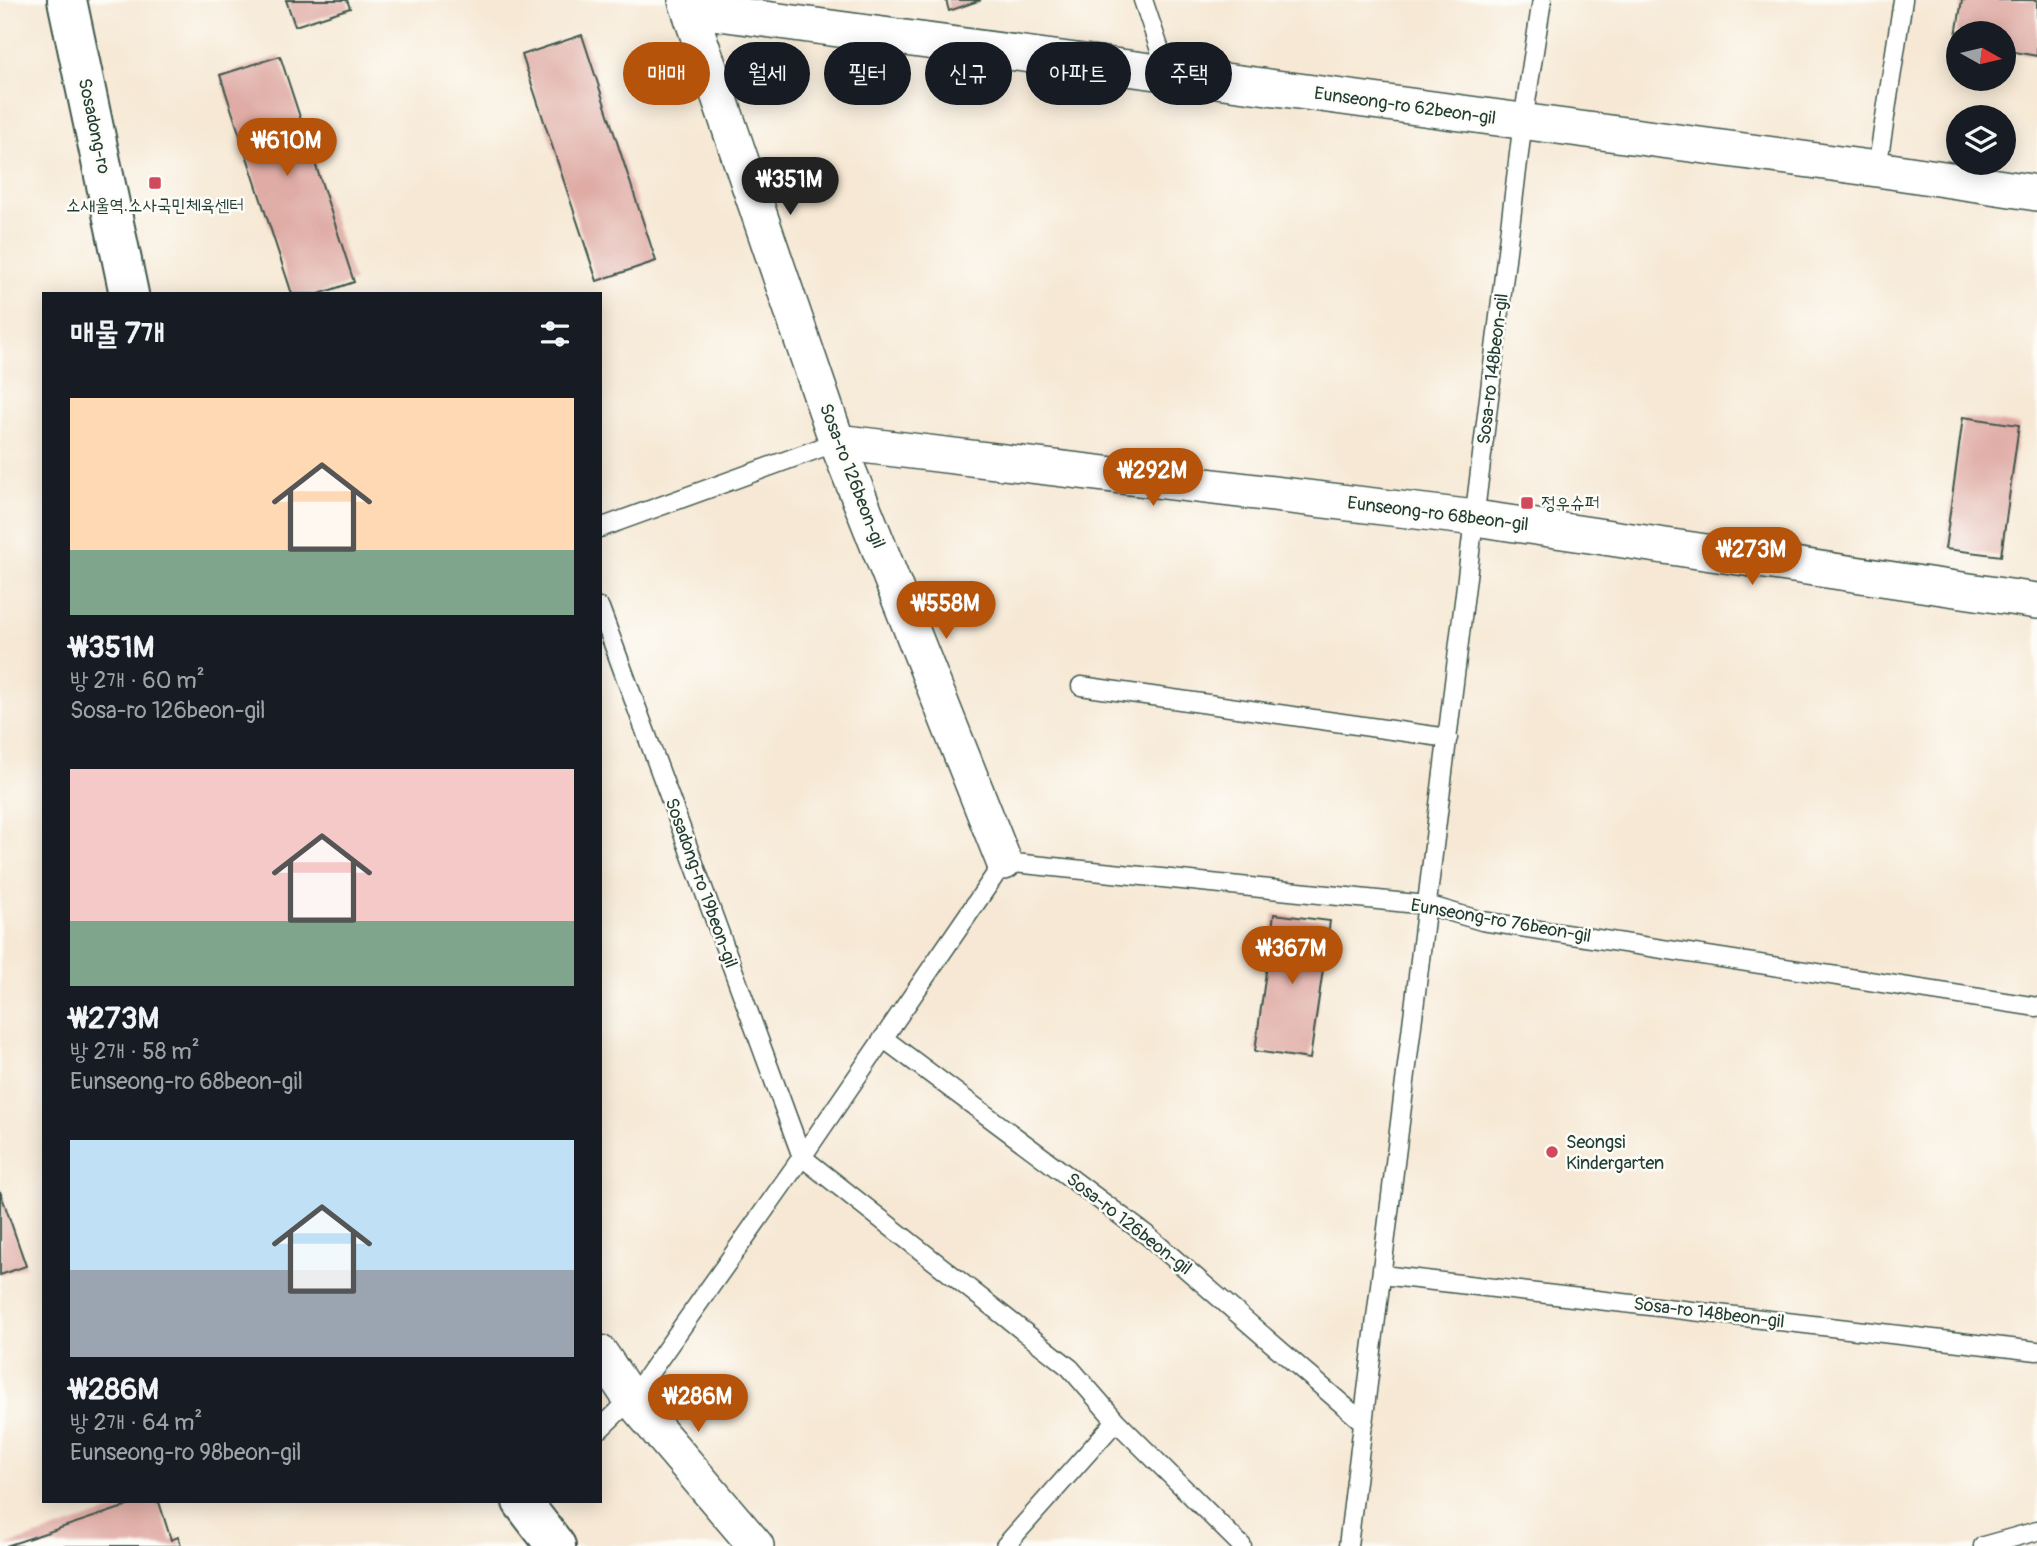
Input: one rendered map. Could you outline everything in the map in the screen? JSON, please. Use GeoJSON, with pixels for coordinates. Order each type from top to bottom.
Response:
{"type":"FeatureCollection","features":[{"type":"Feature","properties":{"kind":"street","name":"Sosadong-ro"},"geometry":{"type":"LineString","coordinates":[[67,0],[129,292]]}},
{"type":"Feature","properties":{"kind":"street","name":"Eunseong-ro 62beon-gil"},"geometry":{"type":"LineString","coordinates":[[688,5],[1145,71]]}},
{"type":"Feature","properties":{"kind":"street","name":"Sosa-ro 126beon-gil"},"geometry":{"type":"LineString","coordinates":[[688,5],[837,442],[1004,862]]}},
{"type":"Feature","properties":{"kind":"street","name":"Eunseong-ro 62beon-gil"},"geometry":{"type":"LineString","coordinates":[[1232,82],[2037,193]]}},
{"type":"Feature","properties":{"kind":"street","name":"Eunseong-ro 68beon-gil"},"geometry":{"type":"LineString","coordinates":[[837,442],[1475,518],[2037,601]]}},
{"type":"Feature","properties":{"kind":"street"},"geometry":{"type":"LineString","coordinates":[[602,1356],[631,1399],[756,1546]]}},
{"type":"Feature","properties":{"kind":"street"},"geometry":{"type":"LineString","coordinates":[[524,1503],[556,1546]]}},
{"type":"Feature","properties":{"kind":"lane"},"geometry":{"type":"LineString","coordinates":[[1143,0],[1157,42]]}},
{"type":"Feature","properties":{"kind":"lane","name":"Sosa-ro 148beon-gil"},"geometry":{"type":"LineString","coordinates":[[1348,1546],[1523,121],[1542,0]]}},
{"type":"Feature","properties":{"kind":"lane"},"geometry":{"type":"LineString","coordinates":[[1877,169],[1903,0]]}},
{"type":"Feature","properties":{"kind":"lane"},"geometry":{"type":"LineString","coordinates":[[602,527],[837,442]]}},
{"type":"Feature","properties":{"kind":"lane","name":"Sosadong-ro 19beon-gil"},"geometry":{"type":"LineString","coordinates":[[602,613],[802,1157]]}},
{"type":"Feature","properties":{"kind":"lane"},"geometry":{"type":"LineString","coordinates":[[1081,686],[1448,738]]}},
{"type":"Feature","properties":{"kind":"lane"},"geometry":{"type":"LineString","coordinates":[[602,1427],[631,1399],[802,1157],[1004,862]]}},
{"type":"Feature","properties":{"kind":"lane","name":"Eunseong-ro 76beon-gil"},"geometry":{"type":"LineString","coordinates":[[1004,862],[1427,905],[1482,921],[2037,1007]]}},
{"type":"Feature","properties":{"kind":"lane","name":"Sosa-ro 126beon-gil"},"geometry":{"type":"LineString","coordinates":[[883,1038],[1148,1236],[1364,1423]]}},
{"type":"Feature","properties":{"kind":"lane"},"geometry":{"type":"LineString","coordinates":[[802,1157],[1069,1368],[1116,1421],[1242,1546]]}},
{"type":"Feature","properties":{"kind":"lane","name":"Sosa-ro 148beon-gil"},"geometry":{"type":"LineString","coordinates":[[1382,1275],[2037,1351]]}},
{"type":"Feature","properties":{"kind":"lane"},"geometry":{"type":"LineString","coordinates":[[1005,1546],[1116,1421]]}},
{"type":"Feature","properties":{"kind":"lane"},"geometry":{"type":"LineString","coordinates":[[1983,1546],[2037,1531]]}},
{"type":"Feature","properties":{"kind":"building"},"geometry":{"type":"Polygon","coordinates":[[[286,0],[347,0],[350,8],[295,26],[286,0]]]}},
{"type":"Feature","properties":{"kind":"building"},"geometry":{"type":"Polygon","coordinates":[[[946,0],[981,0],[949,11],[946,0]]]}},
{"type":"Feature","properties":{"kind":"building"},"geometry":{"type":"Polygon","coordinates":[[[1962,0],[2037,0],[2037,56],[2016,52],[2016,21],[1958,21],[1962,0]]]}},
{"type":"Feature","properties":{"kind":"building"},"geometry":{"type":"Polygon","coordinates":[[[582,35],[656,261],[597,281],[522,55],[582,35]]]}},
{"type":"Feature","properties":{"kind":"building"},"geometry":{"type":"Polygon","coordinates":[[[280,56],[354,282],[325,292],[291,292],[220,75],[280,56]]]}},
{"type":"Feature","properties":{"kind":"building"},"geometry":{"type":"Polygon","coordinates":[[[1963,417],[2019,425],[2001,556],[1945,549],[1963,417]]]}},
{"type":"Feature","properties":{"kind":"building"},"geometry":{"type":"Polygon","coordinates":[[[1274,914],[1330,921],[1310,1059],[1255,1051],[1274,914]]]}},
{"type":"Feature","properties":{"kind":"building"},"geometry":{"type":"Polygon","coordinates":[[[0,1191],[26,1266],[0,1275],[0,1191]]]}},
{"type":"Feature","properties":{"kind":"building"},"geometry":{"type":"Polygon","coordinates":[[[136,1503],[159,1503],[171,1540],[178,1537],[181,1546],[6,1546],[136,1503]]]}},
{"type":"Feature","properties":{"kind":"place","name":"소새울역.소사국민체육센터"},"geometry":{"type":"Point","coordinates":[155,183]}},
{"type":"Feature","properties":{"kind":"place","name":"정우슈퍼"},"geometry":{"type":"Point","coordinates":[1527,503]}},
{"type":"Feature","properties":{"kind":"place","name":"Seongsi Kindergarten"},"geometry":{"type":"Point","coordinates":[1552,1152]}}]}
